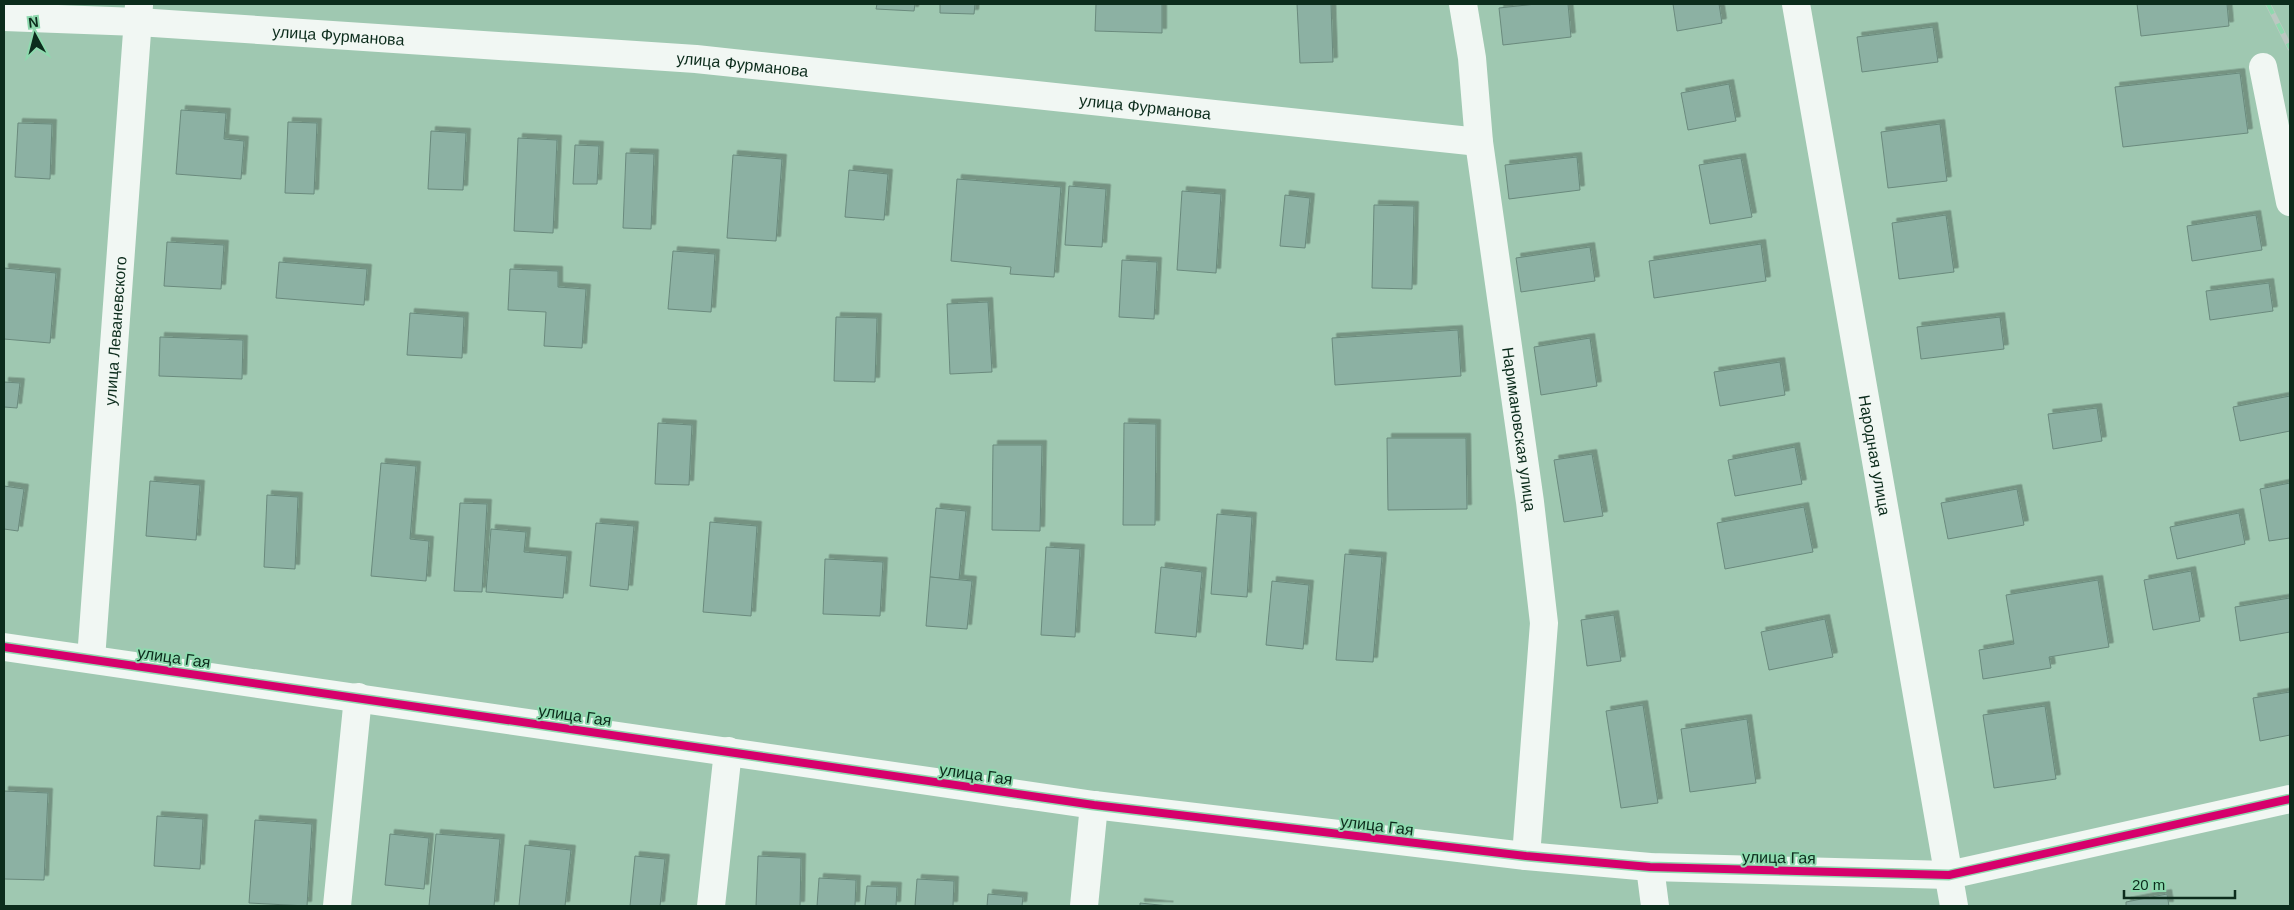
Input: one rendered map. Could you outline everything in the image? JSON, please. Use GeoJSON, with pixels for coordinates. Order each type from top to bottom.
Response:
{"type":"FeatureCollection","features":[{"type":"Feature","properties":{"kind":"street","name":"Наримановская улица"},"geometry":{"type":"LineString","coordinates":[[1463,4],[1472,58],[1479,142],[1530,502],[1544,623],[1526,856]]}},
{"type":"Feature","properties":{"kind":"street","name":"Народная улица"},"geometry":{"type":"LineString","coordinates":[[1796,4],[1954,906]]}},
{"type":"Feature","properties":{"kind":"street","name":"улица Фурманова"},"geometry":{"type":"LineString","coordinates":[[4,18],[138,13],[696,59],[1479,142]]}},
{"type":"Feature","properties":{"kind":"street","name":"улица Леваневского"},"geometry":{"type":"LineString","coordinates":[[91,660],[138,13]]}},
{"type":"Feature","properties":{"kind":"street"},"geometry":{"type":"LineString","coordinates":[[2263,67],[2290,202]]}},
{"type":"Feature","properties":{"kind":"street","name":"улица Гая"},"geometry":{"type":"LineString","coordinates":[[4,647],[1094,805],[1526,856],[1650,867],[1949,875],[2290,799]]}},
{"type":"Feature","properties":{"kind":"street"},"geometry":{"type":"LineString","coordinates":[[337,906],[358,697]]}},
{"type":"Feature","properties":{"kind":"street"},"geometry":{"type":"LineString","coordinates":[[711,906],[728,751]]}},
{"type":"Feature","properties":{"kind":"street"},"geometry":{"type":"LineString","coordinates":[[1084,906],[1094,805]]}},
{"type":"Feature","properties":{"kind":"street"},"geometry":{"type":"LineString","coordinates":[[1650,867],[1654,906]]}},
{"type":"Feature","properties":{"kind":"building"},"geometry":{"type":"Polygon","coordinates":[[[877,4],[915,4],[914,11],[876,9],[877,4]]]}},
{"type":"Feature","properties":{"kind":"building"},"geometry":{"type":"Polygon","coordinates":[[[940,4],[975,4],[974,14],[940,13],[940,4]]]}},
{"type":"Feature","properties":{"kind":"building"},"geometry":{"type":"Polygon","coordinates":[[[1096,4],[1162,4],[1162,33],[1095,31],[1096,4]]]}},
{"type":"Feature","properties":{"kind":"building"},"geometry":{"type":"Polygon","coordinates":[[[1297,4],[1331,4],[1333,62],[1300,63],[1297,4]]]}},
{"type":"Feature","properties":{"kind":"building"},"geometry":{"type":"Polygon","coordinates":[[[1536,4],[1568,4],[1571,37],[1503,45],[1499,8],[1536,4]]]}},
{"type":"Feature","properties":{"kind":"building"},"geometry":{"type":"Polygon","coordinates":[[[1673,4],[1719,4],[1722,23],[1677,31],[1673,4]]]}},
{"type":"Feature","properties":{"kind":"building"},"geometry":{"type":"Polygon","coordinates":[[[2137,4],[2227,4],[2229,26],[2141,36],[2137,4]]]}},
{"type":"Feature","properties":{"kind":"building"},"geometry":{"type":"Polygon","coordinates":[[[1933,27],[1938,62],[1862,72],[1857,37],[1933,27]]]}},
{"type":"Feature","properties":{"kind":"building"},"geometry":{"type":"Polygon","coordinates":[[[2240,73],[2248,133],[2123,147],[2115,87],[2240,73]]]}},
{"type":"Feature","properties":{"kind":"building"},"geometry":{"type":"Polygon","coordinates":[[[1729,84],[1736,121],[1688,130],[1681,93],[1729,84]]]}},
{"type":"Feature","properties":{"kind":"building"},"geometry":{"type":"Polygon","coordinates":[[[181,110],[226,113],[224,139],[244,141],[241,179],[176,174],[181,110]]]}},
{"type":"Feature","properties":{"kind":"building"},"geometry":{"type":"Polygon","coordinates":[[[288,122],[317,123],[314,194],[285,193],[288,122]]]}},
{"type":"Feature","properties":{"kind":"building"},"geometry":{"type":"Polygon","coordinates":[[[18,123],[52,124],[50,179],[15,177],[18,123]]]}},
{"type":"Feature","properties":{"kind":"building"},"geometry":{"type":"Polygon","coordinates":[[[1940,124],[1947,181],[1888,188],[1881,132],[1940,124]]]}},
{"type":"Feature","properties":{"kind":"building"},"geometry":{"type":"Polygon","coordinates":[[[431,131],[466,133],[463,190],[428,189],[431,131]]]}},
{"type":"Feature","properties":{"kind":"building"},"geometry":{"type":"Polygon","coordinates":[[[518,138],[557,140],[553,233],[514,231],[518,138]]]}},
{"type":"Feature","properties":{"kind":"building"},"geometry":{"type":"Polygon","coordinates":[[[575,145],[599,146],[597,184],[573,184],[575,145]]]}},
{"type":"Feature","properties":{"kind":"building"},"geometry":{"type":"Polygon","coordinates":[[[626,153],[654,154],[651,229],[623,228],[626,153]]]}},
{"type":"Feature","properties":{"kind":"building"},"geometry":{"type":"Polygon","coordinates":[[[733,155],[782,159],[776,241],[727,238],[733,155]]]}},
{"type":"Feature","properties":{"kind":"building"},"geometry":{"type":"Polygon","coordinates":[[[1577,157],[1580,190],[1509,199],[1505,165],[1577,157]]]}},
{"type":"Feature","properties":{"kind":"building"},"geometry":{"type":"Polygon","coordinates":[[[1741,158],[1752,217],[1710,224],[1699,165],[1741,158]]]}},
{"type":"Feature","properties":{"kind":"building"},"geometry":{"type":"Polygon","coordinates":[[[849,170],[888,174],[884,220],[845,217],[849,170]]]}},
{"type":"Feature","properties":{"kind":"building"},"geometry":{"type":"Polygon","coordinates":[[[957,179],[1061,187],[1054,277],[1010,274],[1011,267],[951,261],[957,179]]]}},
{"type":"Feature","properties":{"kind":"building"},"geometry":{"type":"Polygon","coordinates":[[[1069,186],[1106,189],[1102,247],[1065,245],[1069,186]]]}},
{"type":"Feature","properties":{"kind":"building"},"geometry":{"type":"Polygon","coordinates":[[[1182,191],[1221,194],[1216,273],[1177,270],[1182,191]]]}},
{"type":"Feature","properties":{"kind":"building"},"geometry":{"type":"Polygon","coordinates":[[[1285,195],[1310,198],[1305,248],[1280,246],[1285,195]]]}},
{"type":"Feature","properties":{"kind":"building"},"geometry":{"type":"Polygon","coordinates":[[[1374,205],[1414,206],[1412,289],[1372,288],[1374,205]]]}},
{"type":"Feature","properties":{"kind":"building"},"geometry":{"type":"Polygon","coordinates":[[[1946,215],[1954,272],[1899,279],[1892,223],[1946,215]]]}},
{"type":"Feature","properties":{"kind":"building"},"geometry":{"type":"Polygon","coordinates":[[[2256,215],[2262,250],[2192,261],[2187,226],[2256,215]]]}},
{"type":"Feature","properties":{"kind":"building"},"geometry":{"type":"Polygon","coordinates":[[[167,242],[224,245],[221,289],[164,286],[167,242]]]}},
{"type":"Feature","properties":{"kind":"building"},"geometry":{"type":"Polygon","coordinates":[[[1761,244],[1766,281],[1654,298],[1649,261],[1761,244]]]}},
{"type":"Feature","properties":{"kind":"building"},"geometry":{"type":"Polygon","coordinates":[[[1590,247],[1595,281],[1521,292],[1516,258],[1590,247]]]}},
{"type":"Feature","properties":{"kind":"building"},"geometry":{"type":"Polygon","coordinates":[[[673,251],[715,254],[711,312],[668,309],[673,251]]]}},
{"type":"Feature","properties":{"kind":"building"},"geometry":{"type":"Polygon","coordinates":[[[1122,260],[1157,262],[1154,319],[1119,317],[1122,260]]]}},
{"type":"Feature","properties":{"kind":"building"},"geometry":{"type":"Polygon","coordinates":[[[279,262],[367,269],[364,305],[276,298],[279,262]]]}},
{"type":"Feature","properties":{"kind":"building"},"geometry":{"type":"Polygon","coordinates":[[[4,268],[56,273],[50,343],[4,339],[4,268]]]}},
{"type":"Feature","properties":{"kind":"building"},"geometry":{"type":"Polygon","coordinates":[[[510,269],[558,271],[558,287],[586,289],[582,348],[544,346],[546,312],[508,310],[510,269]]]}},
{"type":"Feature","properties":{"kind":"building"},"geometry":{"type":"Polygon","coordinates":[[[2269,283],[2273,311],[2210,320],[2206,291],[2269,283]]]}},
{"type":"Feature","properties":{"kind":"building"},"geometry":{"type":"Polygon","coordinates":[[[988,302],[992,372],[950,374],[947,304],[988,302]]]}},
{"type":"Feature","properties":{"kind":"building"},"geometry":{"type":"Polygon","coordinates":[[[410,313],[464,317],[462,358],[407,355],[410,313]]]}},
{"type":"Feature","properties":{"kind":"building"},"geometry":{"type":"Polygon","coordinates":[[[836,317],[877,318],[875,382],[834,381],[836,317]]]}},
{"type":"Feature","properties":{"kind":"building"},"geometry":{"type":"Polygon","coordinates":[[[2000,317],[2004,349],[1921,359],[1917,327],[2000,317]]]}},
{"type":"Feature","properties":{"kind":"building"},"geometry":{"type":"Polygon","coordinates":[[[1458,330],[1461,376],[1335,385],[1332,338],[1458,330]]]}},
{"type":"Feature","properties":{"kind":"building"},"geometry":{"type":"Polygon","coordinates":[[[160,337],[243,340],[242,379],[159,376],[160,337]]]}},
{"type":"Feature","properties":{"kind":"building"},"geometry":{"type":"Polygon","coordinates":[[[1590,338],[1597,386],[1541,395],[1534,347],[1590,338]]]}},
{"type":"Feature","properties":{"kind":"building"},"geometry":{"type":"Polygon","coordinates":[[[1780,362],[1785,395],[1720,406],[1714,372],[1780,362]]]}},
{"type":"Feature","properties":{"kind":"building"},"geometry":{"type":"Polygon","coordinates":[[[4,382],[20,383],[17,408],[4,407],[4,382]]]}},
{"type":"Feature","properties":{"kind":"building"},"geometry":{"type":"Polygon","coordinates":[[[2290,396],[2290,431],[2240,441],[2233,407],[2290,396]]]}},
{"type":"Feature","properties":{"kind":"building"},"geometry":{"type":"Polygon","coordinates":[[[2097,408],[2102,441],[2053,449],[2048,414],[2097,408]]]}},
{"type":"Feature","properties":{"kind":"building"},"geometry":{"type":"Polygon","coordinates":[[[658,423],[692,425],[689,485],[655,484],[658,423]]]}},
{"type":"Feature","properties":{"kind":"building"},"geometry":{"type":"Polygon","coordinates":[[[1124,423],[1156,424],[1155,525],[1123,525],[1124,423]]]}},
{"type":"Feature","properties":{"kind":"building"},"geometry":{"type":"Polygon","coordinates":[[[1387,438],[1466,438],[1467,509],[1388,510],[1387,438]]]}},
{"type":"Feature","properties":{"kind":"building"},"geometry":{"type":"Polygon","coordinates":[[[993,445],[1042,445],[1040,531],[992,530],[993,445]]]}},
{"type":"Feature","properties":{"kind":"building"},"geometry":{"type":"Polygon","coordinates":[[[1795,447],[1802,484],[1735,496],[1728,460],[1795,447]]]}},
{"type":"Feature","properties":{"kind":"building"},"geometry":{"type":"Polygon","coordinates":[[[1592,454],[1603,516],[1564,522],[1554,460],[1592,454]]]}},
{"type":"Feature","properties":{"kind":"building"},"geometry":{"type":"Polygon","coordinates":[[[381,463],[416,466],[410,539],[429,541],[426,581],[371,576],[381,463]]]}},
{"type":"Feature","properties":{"kind":"building"},"geometry":{"type":"Polygon","coordinates":[[[150,481],[200,485],[196,540],[146,536],[150,481]]]}},
{"type":"Feature","properties":{"kind":"building"},"geometry":{"type":"Polygon","coordinates":[[[2290,483],[2290,538],[2269,541],[2260,489],[2290,483]]]}},
{"type":"Feature","properties":{"kind":"building"},"geometry":{"type":"Polygon","coordinates":[[[4,486],[24,489],[18,531],[4,529],[4,486]]]}},
{"type":"Feature","properties":{"kind":"building"},"geometry":{"type":"Polygon","coordinates":[[[2017,489],[2024,525],[1948,539],[1941,503],[2017,489]]]}},
{"type":"Feature","properties":{"kind":"building"},"geometry":{"type":"Polygon","coordinates":[[[267,495],[298,497],[295,569],[264,567],[267,495]]]}},
{"type":"Feature","properties":{"kind":"building"},"geometry":{"type":"Polygon","coordinates":[[[460,503],[487,504],[482,592],[454,591],[460,503]]]}},
{"type":"Feature","properties":{"kind":"building"},"geometry":{"type":"Polygon","coordinates":[[[1804,507],[1813,552],[1725,569],[1717,523],[1804,507]]]}},
{"type":"Feature","properties":{"kind":"building"},"geometry":{"type":"Polygon","coordinates":[[[936,508],[966,511],[959,580],[930,577],[936,508]]]}},
{"type":"Feature","properties":{"kind":"building"},"geometry":{"type":"Polygon","coordinates":[[[2239,513],[2245,544],[2177,559],[2170,527],[2239,513]]]}},
{"type":"Feature","properties":{"kind":"building"},"geometry":{"type":"Polygon","coordinates":[[[1217,514],[1252,517],[1247,597],[1211,594],[1217,514]]]}},
{"type":"Feature","properties":{"kind":"building"},"geometry":{"type":"Polygon","coordinates":[[[710,522],[757,526],[751,616],[703,612],[710,522]]]}},
{"type":"Feature","properties":{"kind":"building"},"geometry":{"type":"Polygon","coordinates":[[[596,523],[634,526],[628,590],[590,586],[596,523]]]}},
{"type":"Feature","properties":{"kind":"building"},"geometry":{"type":"Polygon","coordinates":[[[491,529],[526,532],[524,552],[567,556],[563,598],[486,592],[491,529]]]}},
{"type":"Feature","properties":{"kind":"building"},"geometry":{"type":"Polygon","coordinates":[[[1046,547],[1080,549],[1075,637],[1041,635],[1046,547]]]}},
{"type":"Feature","properties":{"kind":"building"},"geometry":{"type":"Polygon","coordinates":[[[1345,554],[1382,557],[1373,662],[1336,660],[1345,554]]]}},
{"type":"Feature","properties":{"kind":"building"},"geometry":{"type":"Polygon","coordinates":[[[825,559],[883,562],[880,616],[823,614],[825,559]]]}},
{"type":"Feature","properties":{"kind":"building"},"geometry":{"type":"Polygon","coordinates":[[[1161,567],[1202,572],[1196,637],[1155,633],[1161,567]]]}},
{"type":"Feature","properties":{"kind":"building"},"geometry":{"type":"Polygon","coordinates":[[[2191,571],[2200,621],[2153,630],[2144,580],[2191,571]]]}},
{"type":"Feature","properties":{"kind":"building"},"geometry":{"type":"Polygon","coordinates":[[[930,577],[972,581],[967,629],[926,626],[930,577]]]}},
{"type":"Feature","properties":{"kind":"building"},"geometry":{"type":"Polygon","coordinates":[[[2098,580],[2109,647],[2049,657],[2051,668],[1983,679],[1979,650],[2014,644],[2006,595],[2098,580]]]}},
{"type":"Feature","properties":{"kind":"building"},"geometry":{"type":"Polygon","coordinates":[[[1272,581],[1309,585],[1303,649],[1266,645],[1272,581]]]}},
{"type":"Feature","properties":{"kind":"building"},"geometry":{"type":"Polygon","coordinates":[[[2290,598],[2290,632],[2240,641],[2235,607],[2290,598]]]}},
{"type":"Feature","properties":{"kind":"building"},"geometry":{"type":"Polygon","coordinates":[[[1614,615],[1621,661],[1587,666],[1581,620],[1614,615]]]}},
{"type":"Feature","properties":{"kind":"building"},"geometry":{"type":"Polygon","coordinates":[[[1825,619],[1833,657],[1769,670],[1761,632],[1825,619]]]}},
{"type":"Feature","properties":{"kind":"building"},"geometry":{"type":"Polygon","coordinates":[[[2290,692],[2290,735],[2260,741],[2253,698],[2290,692]]]}},
{"type":"Feature","properties":{"kind":"building"},"geometry":{"type":"Polygon","coordinates":[[[1643,705],[1658,803],[1621,808],[1606,711],[1643,705]]]}},
{"type":"Feature","properties":{"kind":"building"},"geometry":{"type":"Polygon","coordinates":[[[2045,706],[2056,779],[1994,788],[1983,715],[2045,706]]]}},
{"type":"Feature","properties":{"kind":"building"},"geometry":{"type":"Polygon","coordinates":[[[1747,719],[1756,783],[1690,792],[1681,729],[1747,719]]]}},
{"type":"Feature","properties":{"kind":"building"},"geometry":{"type":"Polygon","coordinates":[[[4,791],[48,793],[44,880],[4,879],[4,791]]]}},
{"type":"Feature","properties":{"kind":"building"},"geometry":{"type":"Polygon","coordinates":[[[157,816],[203,819],[200,869],[154,866],[157,816]]]}},
{"type":"Feature","properties":{"kind":"building"},"geometry":{"type":"Polygon","coordinates":[[[255,820],[312,824],[307,906],[249,903],[255,820]]]}},
{"type":"Feature","properties":{"kind":"building"},"geometry":{"type":"Polygon","coordinates":[[[390,834],[429,838],[424,889],[385,885],[390,834]]]}},
{"type":"Feature","properties":{"kind":"building"},"geometry":{"type":"Polygon","coordinates":[[[436,834],[500,839],[494,906],[429,906],[436,834]]]}},
{"type":"Feature","properties":{"kind":"building"},"geometry":{"type":"Polygon","coordinates":[[[525,845],[571,850],[565,906],[519,906],[525,845]]]}},
{"type":"Feature","properties":{"kind":"building"},"geometry":{"type":"Polygon","coordinates":[[[635,856],[665,859],[660,906],[630,906],[635,856]]]}},
{"type":"Feature","properties":{"kind":"building"},"geometry":{"type":"Polygon","coordinates":[[[758,856],[801,858],[800,906],[756,906],[758,856]]]}},
{"type":"Feature","properties":{"kind":"building"},"geometry":{"type":"Polygon","coordinates":[[[819,878],[856,880],[855,906],[817,906],[819,878]]]}},
{"type":"Feature","properties":{"kind":"building"},"geometry":{"type":"Polygon","coordinates":[[[917,879],[954,881],[953,906],[915,906],[917,879]]]}},
{"type":"Feature","properties":{"kind":"building"},"geometry":{"type":"Polygon","coordinates":[[[867,886],[897,887],[896,906],[865,906],[867,886]]]}},
{"type":"Feature","properties":{"kind":"building"},"geometry":{"type":"Polygon","coordinates":[[[988,894],[1023,897],[1022,906],[987,906],[988,894]]]}},
{"type":"Feature","properties":{"kind":"building"},"geometry":{"type":"Polygon","coordinates":[[[2167,894],[2169,906],[2126,906],[2126,902],[2167,894]]]}},
{"type":"Feature","properties":{"kind":"building"},"geometry":{"type":"Polygon","coordinates":[[[1140,903],[1169,906],[1140,906],[1140,903]]]}},
{"type":"Feature","properties":{"kind":"railway"},"geometry":{"type":"LineString","coordinates":[[2268,4],[2290,48]]}},
{"type":"Feature","properties":{"kind":"cycle path"},"geometry":{"type":"LineString","coordinates":[[4,647],[1094,805],[1526,856],[1650,867],[1949,875],[2290,799]]}}]}
